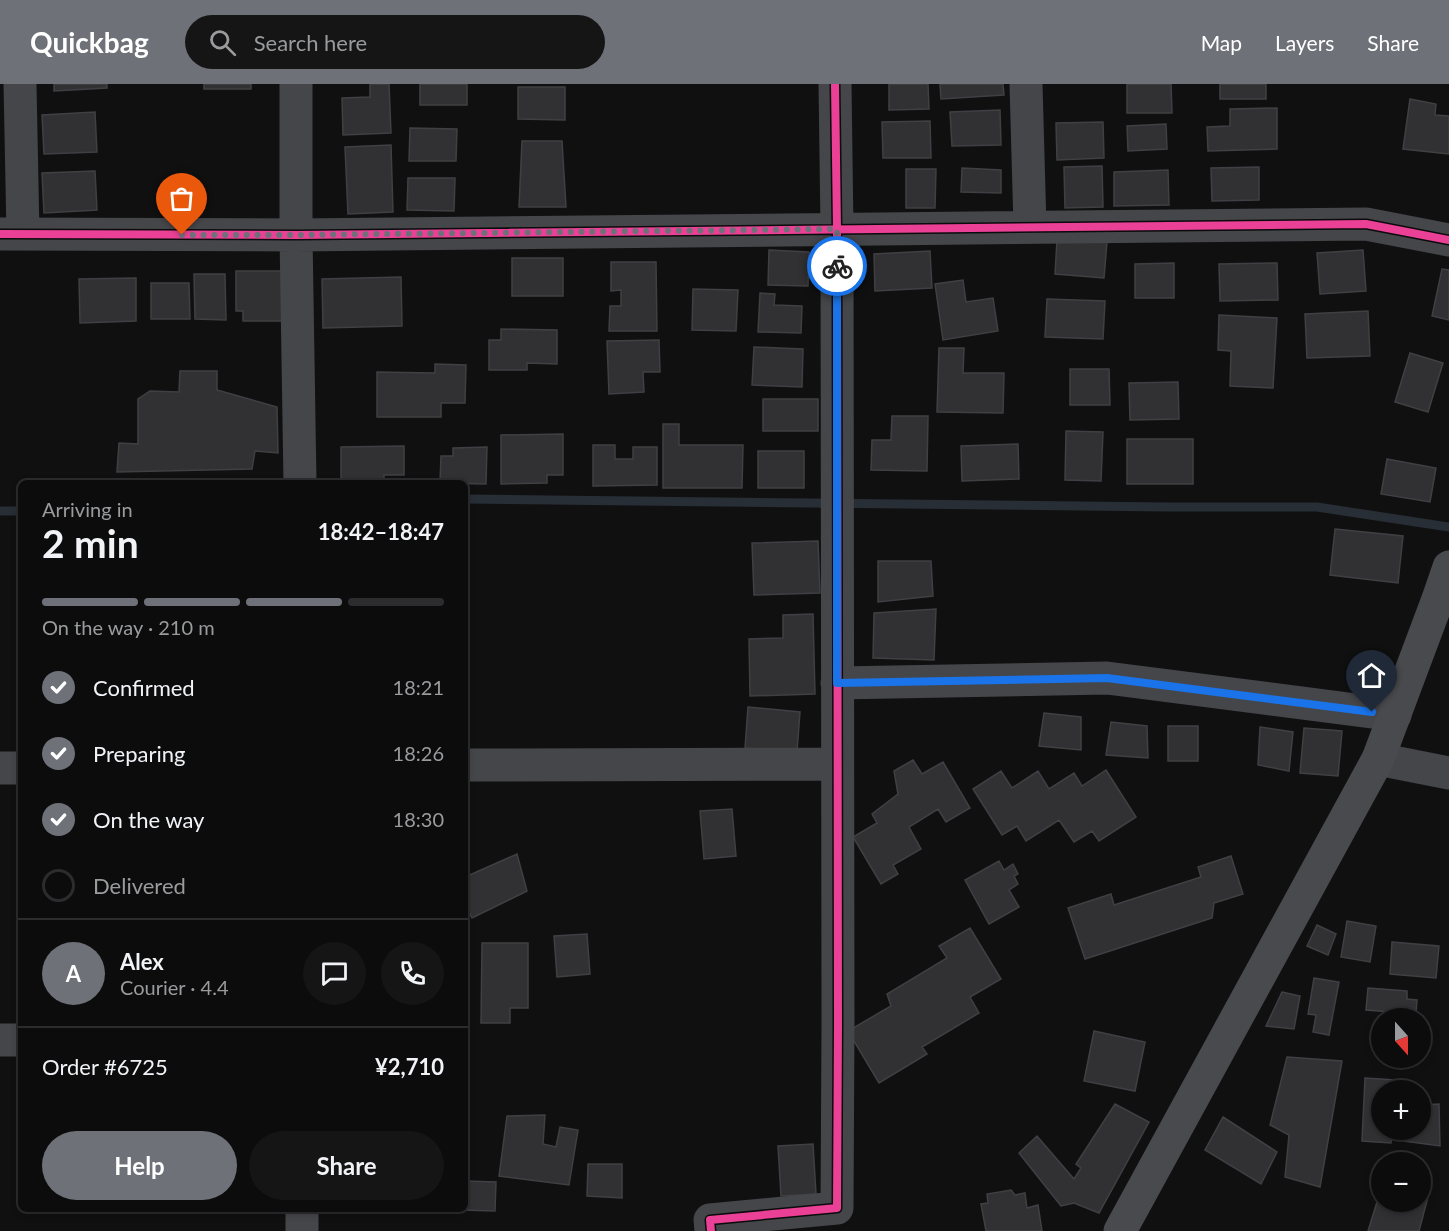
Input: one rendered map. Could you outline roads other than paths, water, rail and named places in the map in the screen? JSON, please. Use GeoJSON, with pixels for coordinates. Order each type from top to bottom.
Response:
{"type":"FeatureCollection","features":[{"type":"Feature","properties":{"kind":"street"},"geometry":{"type":"LineString","coordinates":[[20,84],[11,234],[296,235],[1366,224],[1449,240]]}},
{"type":"Feature","properties":{"kind":"street"},"geometry":{"type":"LineString","coordinates":[[296,84],[300,480]]}},
{"type":"Feature","properties":{"kind":"street"},"geometry":{"type":"LineString","coordinates":[[711,1231],[710,1220],[837,1208],[835,84]]}},
{"type":"Feature","properties":{"kind":"street"},"geometry":{"type":"LineString","coordinates":[[1026,84],[1030,227]]}},
{"type":"Feature","properties":{"kind":"street"},"geometry":{"type":"LineString","coordinates":[[1120,1231],[1378,759],[1449,567]]}},
{"type":"Feature","properties":{"kind":"street"},"geometry":{"type":"LineString","coordinates":[[837,683],[1107,678],[1395,715]]}},
{"type":"Feature","properties":{"kind":"street"},"geometry":{"type":"LineString","coordinates":[[1378,759],[1449,773]]}},
{"type":"Feature","properties":{"kind":"street"},"geometry":{"type":"LineString","coordinates":[[468,765],[837,764]]}},
{"type":"Feature","properties":{"kind":"street"},"geometry":{"type":"LineString","coordinates":[[0,768],[18,768]]}},
{"type":"Feature","properties":{"kind":"street"},"geometry":{"type":"LineString","coordinates":[[0,1040],[18,1040]]}},
{"type":"Feature","properties":{"kind":"street"},"geometry":{"type":"LineString","coordinates":[[302,1212],[302,1231]]}},
{"type":"Feature","properties":{"kind":"waterway"},"geometry":{"type":"LineString","coordinates":[[468,499],[1317,507],[1449,527]]}},
{"type":"Feature","properties":{"kind":"waterway"},"geometry":{"type":"LineString","coordinates":[[0,511],[18,511]]}}]}
